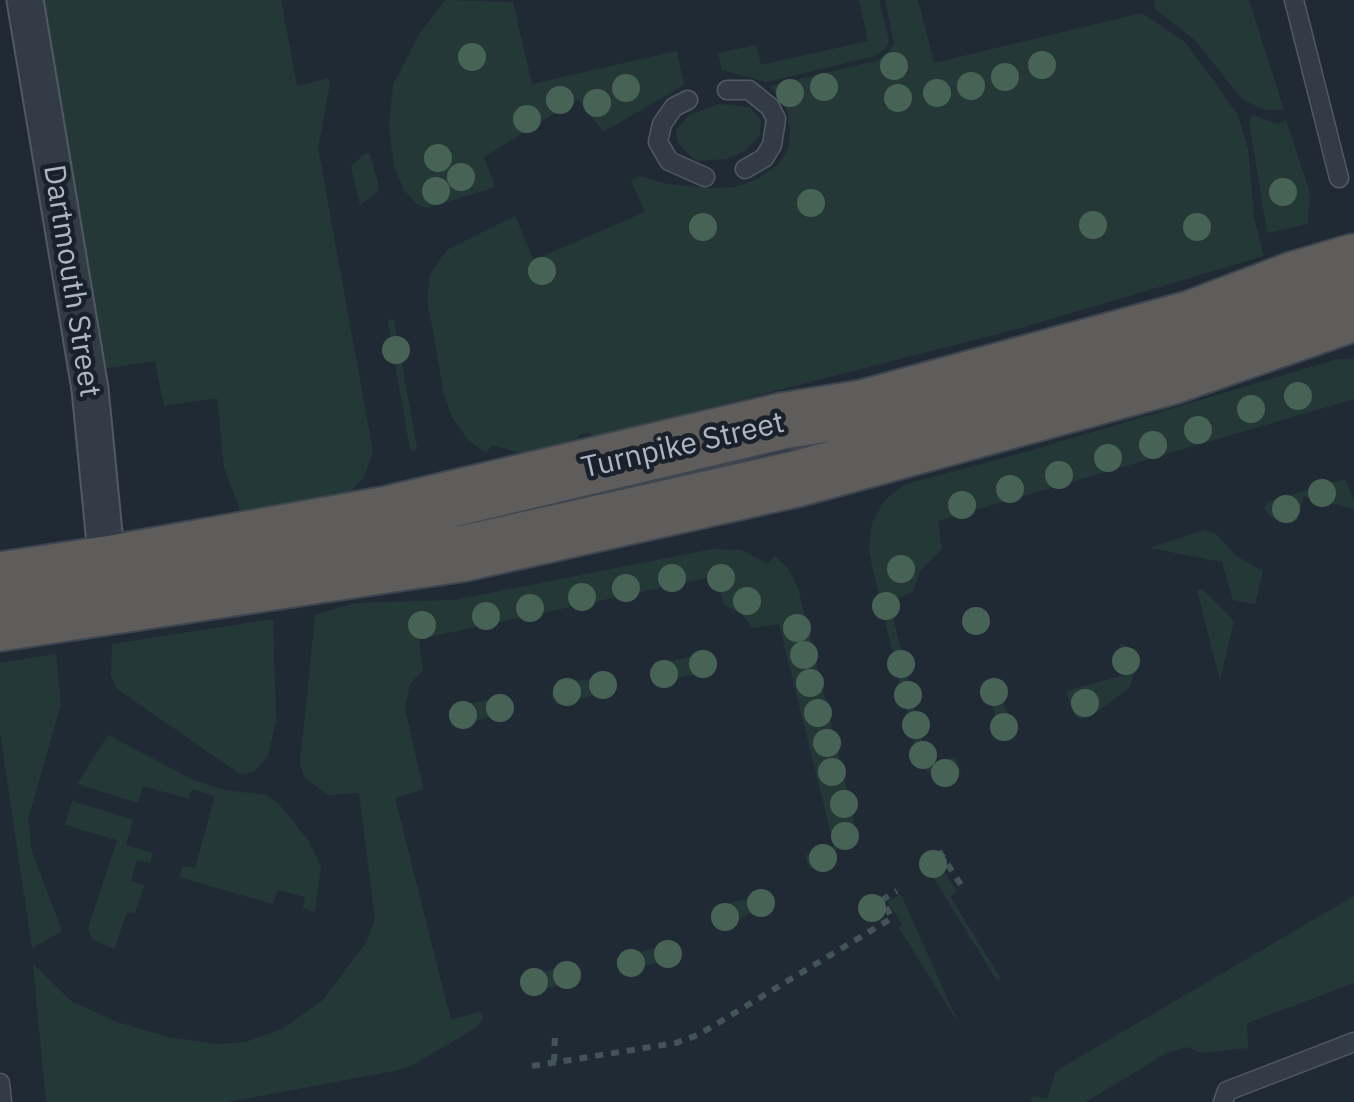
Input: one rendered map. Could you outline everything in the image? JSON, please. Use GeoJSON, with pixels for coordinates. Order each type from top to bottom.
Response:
{"type":"FeatureCollection","features":[{"type":"Feature","properties":{"kind":"highway","name":"Turnpike Street"},"geometry":{"type":"LineString","coordinates":[[0,580],[388,514],[782,422],[863,408],[1190,320],[1293,280],[1354,262]]}},
{"type":"Feature","properties":{"kind":"highway","name":"Turnpike Street"},"geometry":{"type":"LineString","coordinates":[[0,623],[465,553],[796,479],[1168,377],[1354,313]]}},
{"type":"Feature","properties":{"kind":"street","name":"Dartmouth Street"},"geometry":{"type":"LineString","coordinates":[[25,0],[90,389],[107,564]]}},
{"type":"Feature","properties":{"kind":"lane"},"geometry":{"type":"LineString","coordinates":[[1294,0],[1338,178]]}},
{"type":"Feature","properties":{"kind":"lane"},"geometry":{"type":"LineString","coordinates":[[727,90],[749,90],[770,107],[776,120],[772,145],[764,158],[745,169]]}},
{"type":"Feature","properties":{"kind":"lane"},"geometry":{"type":"LineString","coordinates":[[688,100],[674,107],[658,142],[669,161],[705,176]]}},
{"type":"Feature","properties":{"kind":"lane"},"geometry":{"type":"LineString","coordinates":[[1223,1102],[1227,1092],[1354,1042]]}},
{"type":"Feature","properties":{"kind":"lane"},"geometry":{"type":"LineString","coordinates":[[0,1083],[2,1102]]}},
{"type":"Feature","properties":{"kind":"path"},"geometry":{"type":"LineString","coordinates":[[939,852],[962,888]]}},
{"type":"Feature","properties":{"kind":"path"},"geometry":{"type":"LineString","coordinates":[[930,871],[944,862]]}},
{"type":"Feature","properties":{"kind":"path"},"geometry":{"type":"LineString","coordinates":[[532,1066],[676,1043],[698,1035],[892,918],[882,900],[897,891]]}},
{"type":"Feature","properties":{"kind":"path"},"geometry":{"type":"LineString","coordinates":[[554,1062],[555,1034]]}},
{"type":"Feature","properties":{"kind":"shaded area"},"geometry":{"type":"Polygon","coordinates":[[[35,0],[281,0],[297,86],[328,78],[330,84],[318,148],[373,452],[364,477],[350,492],[338,498],[243,517],[224,468],[217,398],[164,406],[155,361],[101,369],[35,0]]]}},
{"type":"Feature","properties":{"kind":"shaded area"},"geometry":{"type":"Polygon","coordinates":[[[445,0],[513,2],[532,84],[677,51],[684,85],[603,132],[578,99],[484,157],[495,187],[427,208],[417,204],[404,190],[394,166],[389,127],[393,85],[420,33],[445,0]]]}},
{"type":"Feature","properties":{"kind":"shaded area"},"geometry":{"type":"Polygon","coordinates":[[[859,0],[879,0],[889,41],[875,56],[766,82],[722,70],[718,53],[756,45],[761,65],[868,41],[859,0]]]}},
{"type":"Feature","properties":{"kind":"shaded area"},"geometry":{"type":"Polygon","coordinates":[[[885,0],[918,0],[934,63],[1142,13],[1186,43],[1238,115],[1248,149],[1254,217],[1264,256],[1017,329],[595,437],[588,432],[575,441],[520,453],[492,445],[486,453],[468,440],[452,417],[444,394],[427,298],[430,275],[447,250],[515,216],[534,260],[645,212],[631,180],[640,176],[667,184],[708,188],[736,187],[757,179],[778,165],[788,149],[788,112],[770,86],[876,61],[886,55],[894,43],[885,0]]]}},
{"type":"Feature","properties":{"kind":"shaded area"},"geometry":{"type":"Polygon","coordinates":[[[1154,0],[1249,0],[1284,110],[1265,110],[1242,99],[1195,40],[1155,9],[1154,0]]]}},
{"type":"Feature","properties":{"kind":"shaded area"},"geometry":{"type":"Polygon","coordinates":[[[719,104],[750,107],[761,121],[760,135],[745,151],[726,159],[696,161],[678,143],[676,131],[689,115],[719,104]]]}},
{"type":"Feature","properties":{"kind":"shaded area"},"geometry":{"type":"Polygon","coordinates":[[[1253,115],[1278,124],[1286,120],[1310,193],[1308,224],[1267,233],[1249,121],[1253,115]]]}},
{"type":"Feature","properties":{"kind":"shaded area"},"geometry":{"type":"Polygon","coordinates":[[[370,154],[379,187],[360,205],[351,166],[370,154]]]}},
{"type":"Feature","properties":{"kind":"shaded area"},"geometry":{"type":"Polygon","coordinates":[[[391,319],[417,448],[413,451],[388,321],[391,319]]]}},
{"type":"Feature","properties":{"kind":"shaded area"},"geometry":{"type":"Polygon","coordinates":[[[1338,359],[1354,359],[1354,399],[938,521],[942,549],[920,571],[913,592],[889,601],[928,764],[955,757],[961,771],[955,783],[947,787],[946,779],[935,777],[919,765],[869,552],[872,523],[885,500],[906,484],[1338,359]]]}},
{"type":"Feature","properties":{"kind":"shaded area"},"geometry":{"type":"Polygon","coordinates":[[[1345,479],[1354,509],[1304,496],[1292,524],[1272,518],[1264,508],[1267,502],[1345,479]]]}},
{"type":"Feature","properties":{"kind":"shaded area"},"geometry":{"type":"Polygon","coordinates":[[[1204,530],[1216,534],[1236,556],[1263,571],[1255,604],[1233,600],[1222,562],[1150,548],[1204,530]]]}},
{"type":"Feature","properties":{"kind":"shaded area"},"geometry":{"type":"Polygon","coordinates":[[[713,549],[741,550],[768,564],[775,556],[787,567],[798,588],[851,806],[854,823],[849,849],[840,846],[827,860],[809,869],[806,855],[834,846],[779,624],[753,628],[741,613],[724,605],[716,576],[419,639],[423,670],[410,684],[405,708],[423,789],[395,798],[451,1020],[479,1012],[483,1014],[477,1027],[411,1066],[228,1102],[46,1102],[33,964],[71,1001],[117,1022],[167,1037],[216,1044],[246,1042],[284,1028],[323,1000],[366,943],[375,919],[359,793],[328,795],[305,778],[300,764],[315,615],[355,603],[454,600],[713,549]]]}},
{"type":"Feature","properties":{"kind":"shaded area"},"geometry":{"type":"Polygon","coordinates":[[[1202,589],[1234,621],[1220,680],[1197,590],[1202,589]]]}},
{"type":"Feature","properties":{"kind":"shaded area"},"geometry":{"type":"Polygon","coordinates":[[[273,619],[276,720],[268,756],[253,772],[240,774],[117,689],[111,675],[112,644],[273,619]]]}},
{"type":"Feature","properties":{"kind":"shaded area"},"geometry":{"type":"Polygon","coordinates":[[[1120,644],[1127,646],[1134,672],[1130,687],[1090,717],[1080,719],[1075,716],[1066,691],[1125,675],[1120,644]]]}},
{"type":"Feature","properties":{"kind":"shaded area"},"geometry":{"type":"Polygon","coordinates":[[[706,653],[713,661],[711,670],[659,683],[652,676],[655,665],[706,653]]]}},
{"type":"Feature","properties":{"kind":"shaded area"},"geometry":{"type":"Polygon","coordinates":[[[56,654],[61,704],[28,819],[32,852],[62,931],[32,948],[0,732],[0,663],[56,654]]]}},
{"type":"Feature","properties":{"kind":"shaded area"},"geometry":{"type":"Polygon","coordinates":[[[604,676],[612,686],[605,693],[557,704],[551,696],[554,686],[604,676]]]}},
{"type":"Feature","properties":{"kind":"shaded area"},"geometry":{"type":"Polygon","coordinates":[[[995,677],[1014,734],[1007,739],[1000,734],[986,684],[995,677]]]}},
{"type":"Feature","properties":{"kind":"shaded area"},"geometry":{"type":"Polygon","coordinates":[[[503,697],[508,700],[505,713],[456,726],[451,720],[453,707],[503,697]]]}},
{"type":"Feature","properties":{"kind":"shaded area"},"geometry":{"type":"Polygon","coordinates":[[[108,735],[193,780],[225,790],[266,795],[278,803],[308,840],[321,866],[315,912],[303,908],[305,897],[278,890],[273,904],[179,877],[183,866],[195,868],[215,796],[192,789],[189,799],[143,786],[138,803],[77,784],[108,735]]]}},
{"type":"Feature","properties":{"kind":"shaded area"},"geometry":{"type":"Polygon","coordinates":[[[72,801],[133,820],[126,845],[153,853],[150,863],[137,860],[131,881],[144,885],[135,913],[127,912],[114,949],[92,939],[88,929],[117,840],[65,825],[72,801]]]}},
{"type":"Feature","properties":{"kind":"shaded area"},"geometry":{"type":"Polygon","coordinates":[[[934,854],[957,892],[950,896],[1001,979],[997,981],[932,875],[927,862],[934,854]]]}},
{"type":"Feature","properties":{"kind":"shaded area"},"geometry":{"type":"Polygon","coordinates":[[[767,894],[768,902],[722,930],[713,924],[713,907],[767,894]]]}},
{"type":"Feature","properties":{"kind":"shaded area"},"geometry":{"type":"Polygon","coordinates":[[[901,894],[959,1024],[899,928],[902,924],[888,902],[901,894]]]}},
{"type":"Feature","properties":{"kind":"shaded area"},"geometry":{"type":"Polygon","coordinates":[[[1354,896],[1354,983],[1247,1023],[1248,1048],[1200,1053],[1188,1047],[1168,1052],[1086,1102],[1031,1102],[1033,1096],[1047,1099],[1056,1071],[1354,896]]]}},
{"type":"Feature","properties":{"kind":"shaded area"},"geometry":{"type":"Polygon","coordinates":[[[669,945],[677,950],[674,959],[618,969],[619,957],[669,945]]]}},
{"type":"Feature","properties":{"kind":"shaded area"},"geometry":{"type":"Polygon","coordinates":[[[567,966],[574,968],[572,982],[532,992],[521,988],[522,978],[567,966]]]}}]}
